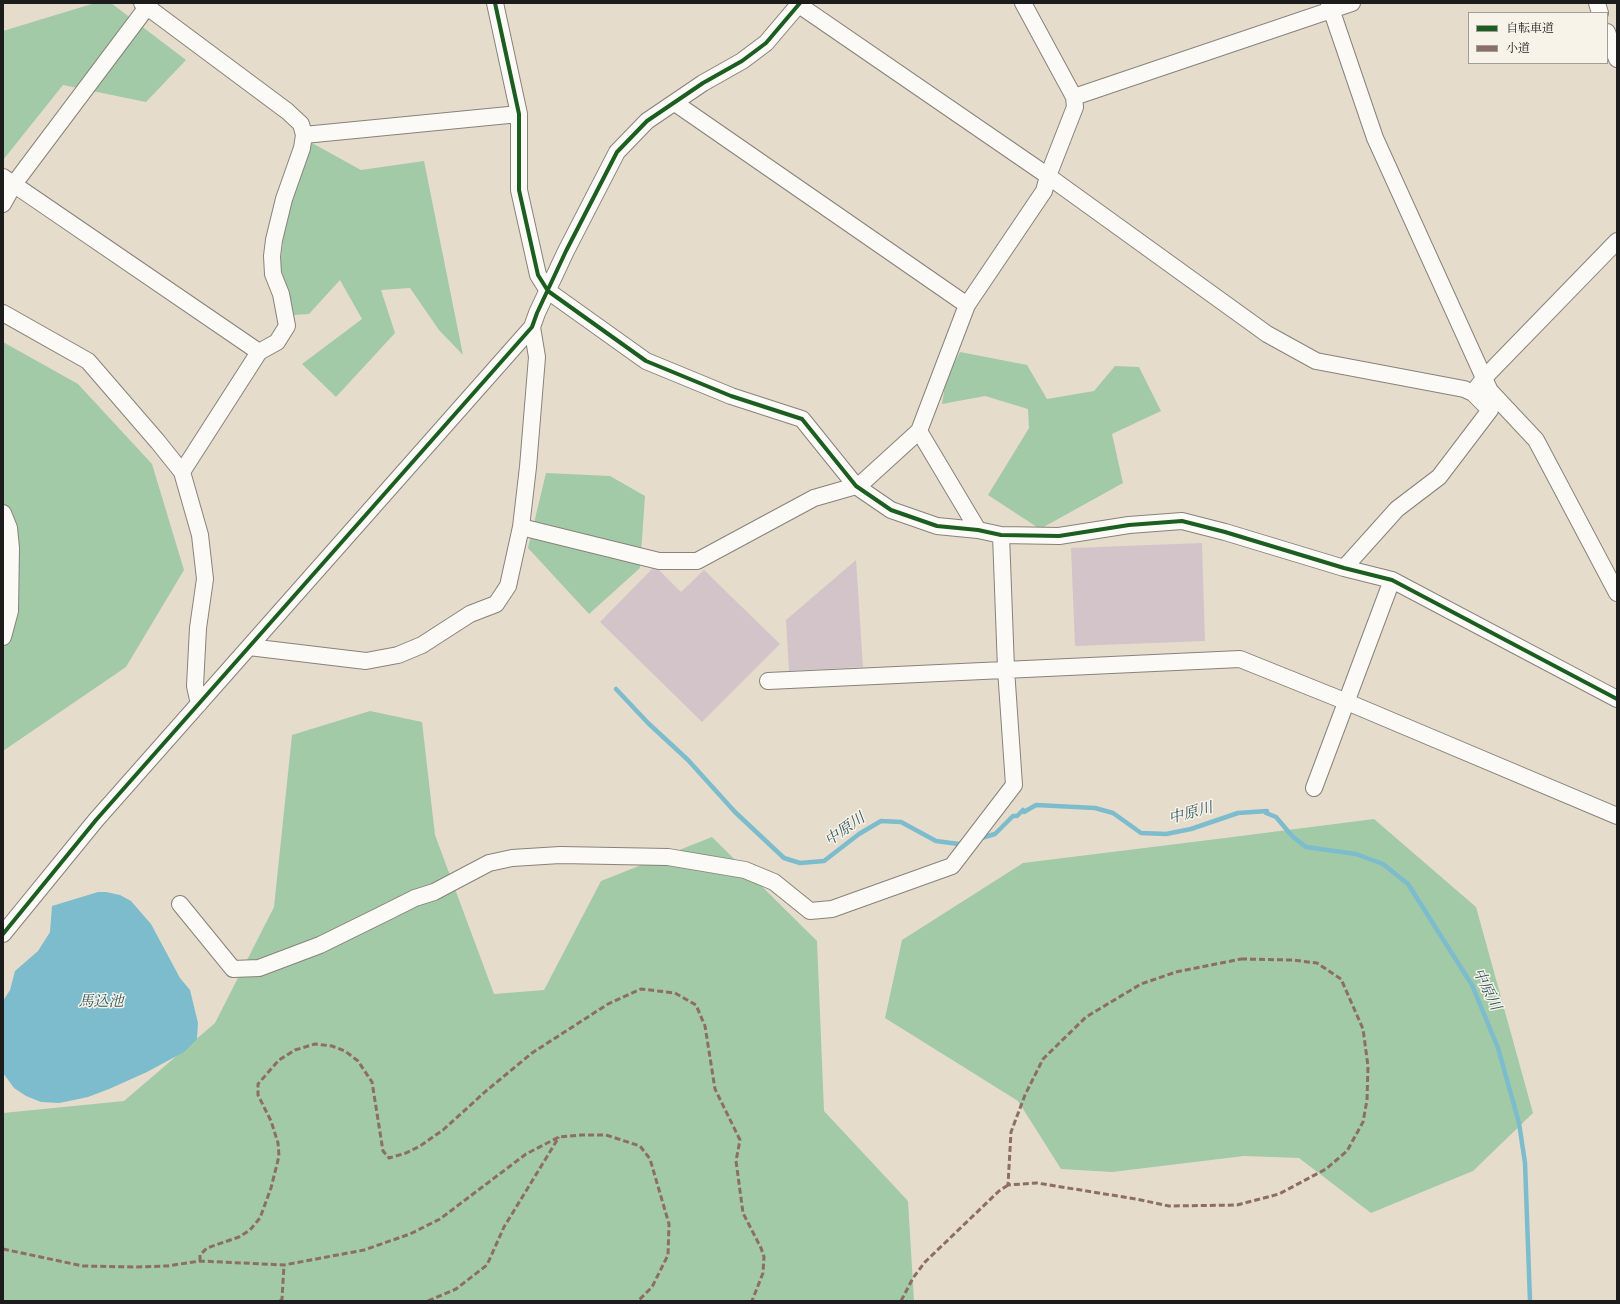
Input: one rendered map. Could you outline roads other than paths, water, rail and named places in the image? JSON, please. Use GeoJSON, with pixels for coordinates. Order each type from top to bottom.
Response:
{"type":"FeatureCollection","features":[{"type":"Feature","properties":{"kind":"street"},"geometry":{"type":"LineString","coordinates":[[496,3],[519,114],[519,190],[538,275],[548,291],[646,361],[731,396],[802,418],[856,486],[891,510],[937,526],[978,530],[1001,535],[1059,536],[1129,525],[1182,521],[1225,532],[1344,568],[1392,580],[1617,698]]}},
{"type":"Feature","properties":{"kind":"street"},"geometry":{"type":"LineString","coordinates":[[520,527],[659,561],[697,561],[814,498],[856,486],[863,482],[919,431],[966,305],[1044,191],[1048,176],[1075,107],[1074,97],[1023,3]]}},
{"type":"Feature","properties":{"kind":"street"},"geometry":{"type":"LineString","coordinates":[[1074,97],[1331,7],[1352,3]]}},
{"type":"Feature","properties":{"kind":"street"},"geometry":{"type":"LineString","coordinates":[[3,204],[9,181],[146,4],[287,111],[301,124],[304,134],[302,148],[284,199],[274,240],[272,256],[273,274],[281,294],[287,326],[277,342],[259,352],[182,472]]}},
{"type":"Feature","properties":{"kind":"street"},"geometry":{"type":"LineString","coordinates":[[3,934],[96,820],[532,327],[566,251],[617,152],[647,122],[703,83],[742,60],[766,43],[799,4],[1048,176],[1267,334],[1316,361],[1464,389],[1474,393],[1490,410],[1439,477],[1397,509],[1344,568]]}},
{"type":"Feature","properties":{"kind":"street"},"geometry":{"type":"LineString","coordinates":[[1331,7],[1375,138],[1490,391],[1536,440],[1617,593]]}},
{"type":"Feature","properties":{"kind":"street"},"geometry":{"type":"LineString","coordinates":[[1608,35],[1617,59]]}},
{"type":"Feature","properties":{"kind":"street"},"geometry":{"type":"LineString","coordinates":[[675,103],[966,305]]}},
{"type":"Feature","properties":{"kind":"street"},"geometry":{"type":"LineString","coordinates":[[304,134],[519,114]]}},
{"type":"Feature","properties":{"kind":"street"},"geometry":{"type":"LineString","coordinates":[[9,181],[259,352]]}},
{"type":"Feature","properties":{"kind":"street"},"geometry":{"type":"LineString","coordinates":[[1474,393],[1484,378],[1617,241]]}},
{"type":"Feature","properties":{"kind":"street"},"geometry":{"type":"LineString","coordinates":[[3,313],[88,361],[182,472],[200,535],[205,579],[198,628],[195,686],[199,704]]}},
{"type":"Feature","properties":{"kind":"street"},"geometry":{"type":"LineString","coordinates":[[249,647],[366,661],[398,655],[422,645],[470,614],[496,604],[508,586],[520,527],[528,467],[537,357],[532,327]]}},
{"type":"Feature","properties":{"kind":"street"},"geometry":{"type":"LineString","coordinates":[[919,431],[978,530]]}},
{"type":"Feature","properties":{"kind":"street"},"geometry":{"type":"LineString","coordinates":[[3,513],[9,528],[11,568],[10,611],[3,637]]}},
{"type":"Feature","properties":{"kind":"street"},"geometry":{"type":"LineString","coordinates":[[180,904],[233,968],[259,968],[312,947],[415,898],[434,892],[488,863],[512,858],[560,855],[668,858],[745,870],[774,882],[810,911],[832,909],[952,866],[1014,785],[1006,669],[1001,535]]}},
{"type":"Feature","properties":{"kind":"street"},"geometry":{"type":"LineString","coordinates":[[1314,788],[1392,580]]}},
{"type":"Feature","properties":{"kind":"street"},"geometry":{"type":"LineString","coordinates":[[768,681],[1240,659],[1347,702],[1617,816]]}},
{"type":"Feature","properties":{"kind":"water","name":"馬込池"},"geometry":{"type":"Polygon","coordinates":[[[98,892],[120,895],[131,901],[151,924],[180,978],[190,990],[198,1023],[197,1039],[184,1052],[147,1072],[109,1089],[88,1097],[59,1103],[41,1102],[26,1096],[14,1088],[3,1073],[3,1001],[10,990],[15,971],[38,951],[50,932],[52,906],[98,892]]]}},
{"type":"Feature","properties":{"kind":"waterway","name":"中原川"},"geometry":{"type":"LineString","coordinates":[[616,689],[648,723],[688,760],[735,812],[784,858],[800,863],[824,861],[859,834],[881,821],[901,822],[936,841],[959,844],[963,843]]}},
{"type":"Feature","properties":{"kind":"waterway","name":"中原川"},"geometry":{"type":"LineString","coordinates":[[978,839],[995,834],[1013,816],[1017,816],[1023,810],[1024,812],[1036,805],[1095,808],[1113,813],[1141,833],[1166,834],[1191,829],[1238,813],[1267,811],[1266,813],[1276,817],[1292,836],[1306,847],[1356,854],[1383,864],[1408,884],[1472,985],[1498,1048],[1519,1123],[1525,1163],[1530,1301]]}}]}
